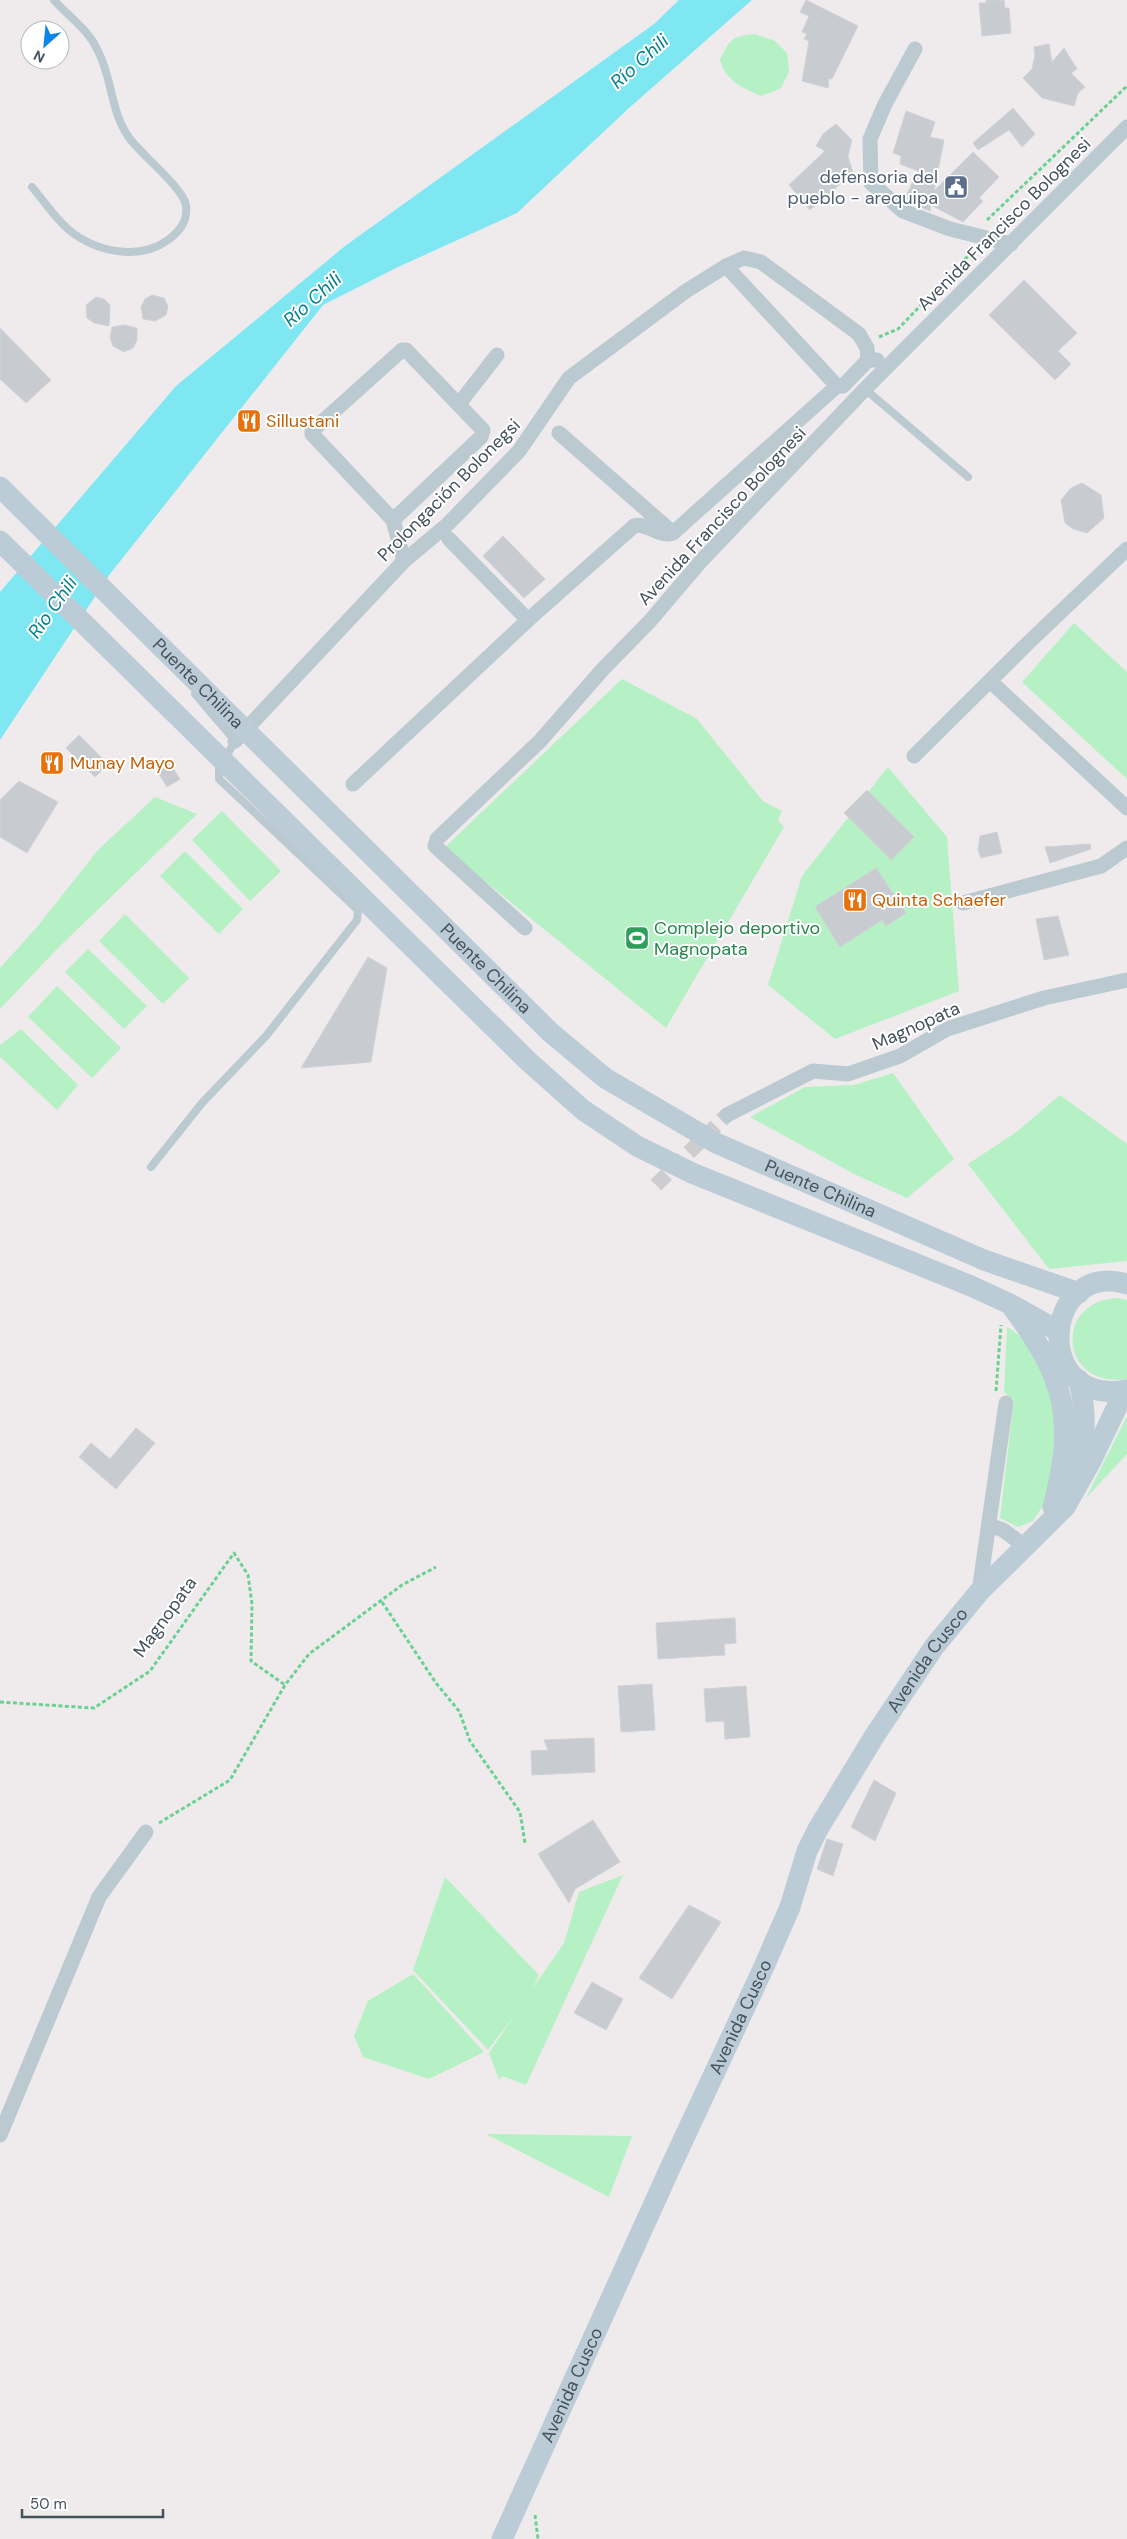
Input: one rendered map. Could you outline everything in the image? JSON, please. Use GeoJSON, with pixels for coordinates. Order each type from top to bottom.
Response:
{"type":"FeatureCollection","features":[{"type":"Feature","properties":{"kind":"main road","name":"Puente Chilina"},"geometry":{"type":"LineString","coordinates":[[0,487],[550,1032],[605,1078],[716,1143],[984,1260],[1080,1293]]}},
{"type":"Feature","properties":{"kind":"main road","name":"Puente Chilina"},"geometry":{"type":"LineString","coordinates":[[0,541],[528,1061],[583,1110],[637,1146],[692,1173],[962,1282],[1005,1312],[1058,1332]]}},
{"type":"Feature","properties":{"kind":"main road"},"geometry":{"type":"LineString","coordinates":[[1126,1390],[1102,1390],[1079,1380],[1071,1372],[1060,1353],[1058,1332],[1067,1306],[1080,1293],[1100,1283],[1111,1281],[1127,1284]]}},
{"type":"Feature","properties":{"kind":"main road"},"geometry":{"type":"LineString","coordinates":[[1005,1312],[1034,1336],[1051,1366],[1062,1400],[1066,1434],[1063,1469],[1053,1507]]}},
{"type":"Feature","properties":{"kind":"main road","name":"Avenida Cusco"},"geometry":{"type":"LineString","coordinates":[[1032,1540],[1053,1507],[1078,1461],[1083,1445],[1086,1423],[1079,1380]]}},
{"type":"Feature","properties":{"kind":"main road","name":"Avenida Cusco"},"geometry":{"type":"LineString","coordinates":[[502,2539],[671,2166],[762,1971],[790,1907],[807,1851],[818,1829],[875,1735],[934,1647],[979,1592],[1049,1525],[1074,1492],[1126,1390]]}},
{"type":"Feature","properties":{"kind":"street"},"geometry":{"type":"LineString","coordinates":[[915,49],[885,104],[870,139],[871,183],[903,212],[950,229],[1011,244]]}},
{"type":"Feature","properties":{"kind":"street","name":"Avenida Francisco Bolognesi"},"geometry":{"type":"LineString","coordinates":[[525,928],[436,846],[437,838],[540,741],[603,669],[650,621],[701,561],[865,389],[1127,127]]}},
{"type":"Feature","properties":{"kind":"street","name":"Prolongación Bolonegsi"},"geometry":{"type":"LineString","coordinates":[[234,741],[404,561],[446,524],[519,451],[569,378],[686,292],[726,266],[744,258],[761,262],[858,334],[867,348],[868,360]]}},
{"type":"Feature","properties":{"kind":"street"},"geometry":{"type":"LineString","coordinates":[[726,266],[839,387]]}},
{"type":"Feature","properties":{"kind":"street"},"geometry":{"type":"LineString","coordinates":[[393,520],[481,437],[482,430],[410,353],[402,350],[312,431],[313,437],[393,520],[404,561]]}},
{"type":"Feature","properties":{"kind":"street"},"geometry":{"type":"LineString","coordinates":[[459,404],[497,355]]}},
{"type":"Feature","properties":{"kind":"street"},"geometry":{"type":"LineString","coordinates":[[353,784],[528,620],[634,526],[643,525],[666,535],[673,533],[868,360],[896,360]]}},
{"type":"Feature","properties":{"kind":"street"},"geometry":{"type":"LineString","coordinates":[[559,433],[673,533]]}},
{"type":"Feature","properties":{"kind":"street"},"geometry":{"type":"LineString","coordinates":[[448,539],[528,620]]}},
{"type":"Feature","properties":{"kind":"street"},"geometry":{"type":"LineString","coordinates":[[914,756],[1127,549]]}},
{"type":"Feature","properties":{"kind":"street"},"geometry":{"type":"LineString","coordinates":[[990,681],[1127,808]]}},
{"type":"Feature","properties":{"kind":"street"},"geometry":{"type":"LineString","coordinates":[[963,903],[1101,866],[1127,848]]}},
{"type":"Feature","properties":{"kind":"street","name":"Magnopata"},"geometry":{"type":"LineString","coordinates":[[727,1115],[813,1070],[848,1074],[900,1056],[946,1029],[1044,998],[1127,980]]}},
{"type":"Feature","properties":{"kind":"street"},"geometry":{"type":"LineString","coordinates":[[979,1592],[1006,1403]]}},
{"type":"Feature","properties":{"kind":"street"},"geometry":{"type":"LineString","coordinates":[[989,1525],[1032,1540]]}},
{"type":"Feature","properties":{"kind":"street"},"geometry":{"type":"LineString","coordinates":[[0,2135],[99,1897],[146,1832]]}},
{"type":"Feature","properties":{"kind":"lane"},"geometry":{"type":"LineString","coordinates":[[32,187],[70,230],[88,242],[110,250],[138,251],[164,242],[181,228],[186,214],[182,196],[140,151],[121,124],[114,108],[105,66],[91,39],[54,0]]}},
{"type":"Feature","properties":{"kind":"lane"},"geometry":{"type":"LineString","coordinates":[[865,389],[968,477]]}},
{"type":"Feature","properties":{"kind":"lane"},"geometry":{"type":"LineString","coordinates":[[140,634],[185,682],[234,741],[218,768],[219,779],[358,910],[359,914],[357,920],[266,1036],[202,1104],[151,1167]]}},
{"type":"Feature","properties":{"kind":"path"},"geometry":{"type":"LineString","coordinates":[[871,332],[878,337],[898,329],[970,254],[972,234],[1127,86]]}},
{"type":"Feature","properties":{"kind":"path"},"geometry":{"type":"LineString","coordinates":[[1005,1312],[995,1389],[1006,1403]]}},
{"type":"Feature","properties":{"kind":"path","name":"Magnopata"},"geometry":{"type":"LineString","coordinates":[[0,1702],[94,1708],[150,1671],[234,1553],[248,1575],[252,1604],[251,1661],[285,1685]]}},
{"type":"Feature","properties":{"kind":"path"},"geometry":{"type":"LineString","coordinates":[[146,1832],[230,1780],[285,1685],[309,1654],[382,1602],[402,1585],[436,1567]]}},
{"type":"Feature","properties":{"kind":"path"},"geometry":{"type":"LineString","coordinates":[[382,1602],[436,1683],[459,1712],[470,1742],[520,1812],[525,1843]]}},
{"type":"Feature","properties":{"kind":"green space"},"geometry":{"type":"Polygon","coordinates":[[[755,34],[775,41],[787,53],[789,72],[781,88],[762,96],[748,90],[730,78],[722,67],[720,60],[726,47],[733,40],[741,36],[755,34]]]}},
{"type":"Feature","properties":{"kind":"green space"},"geometry":{"type":"Polygon","coordinates":[[[1074,623],[1127,672],[1127,779],[1022,682],[1074,623]]]}},
{"type":"Feature","properties":{"kind":"green space","name":"Complejo deportivo Magnopata"},"geometry":{"type":"Polygon","coordinates":[[[622,679],[697,719],[763,801],[782,811],[778,820],[784,827],[666,1028],[444,848],[622,679]]]}},
{"type":"Feature","properties":{"kind":"green space"},"geometry":{"type":"Polygon","coordinates":[[[888,767],[947,837],[959,991],[835,1039],[768,985],[802,876],[888,767]]]}},
{"type":"Feature","properties":{"kind":"green space"},"geometry":{"type":"Polygon","coordinates":[[[155,797],[197,814],[58,948],[0,1009],[0,968],[37,927],[98,850],[155,797]]]}},
{"type":"Feature","properties":{"kind":"green space"},"geometry":{"type":"Polygon","coordinates":[[[222,811],[281,871],[250,901],[192,840],[222,811]]]}},
{"type":"Feature","properties":{"kind":"green space"},"geometry":{"type":"Polygon","coordinates":[[[185,851],[243,909],[219,934],[160,876],[185,851]]]}},
{"type":"Feature","properties":{"kind":"green space"},"geometry":{"type":"Polygon","coordinates":[[[125,914],[189,978],[163,1004],[99,941],[125,914]]]}},
{"type":"Feature","properties":{"kind":"green space"},"geometry":{"type":"Polygon","coordinates":[[[88,949],[147,1006],[124,1029],[65,972],[88,949]]]}},
{"type":"Feature","properties":{"kind":"green space"},"geometry":{"type":"Polygon","coordinates":[[[57,986],[121,1048],[92,1078],[28,1017],[57,986]]]}},
{"type":"Feature","properties":{"kind":"green space"},"geometry":{"type":"Polygon","coordinates":[[[21,1029],[78,1085],[57,1110],[0,1057],[0,1045],[21,1029]]]}},
{"type":"Feature","properties":{"kind":"green space"},"geometry":{"type":"Polygon","coordinates":[[[893,1073],[954,1159],[907,1198],[854,1174],[750,1117],[805,1087],[854,1085],[893,1073]]]}},
{"type":"Feature","properties":{"kind":"green space"},"geometry":{"type":"Polygon","coordinates":[[[1060,1095],[1127,1144],[1127,1261],[1049,1269],[968,1164],[1015,1133],[1060,1095]]]}},
{"type":"Feature","properties":{"kind":"green space"},"geometry":{"type":"Polygon","coordinates":[[[1118,1298],[1127,1300],[1127,1379],[1105,1379],[1088,1371],[1077,1359],[1073,1343],[1074,1328],[1082,1313],[1097,1303],[1118,1298]]]}},
{"type":"Feature","properties":{"kind":"green space"},"geometry":{"type":"Polygon","coordinates":[[[1007,1327],[1023,1339],[1035,1356],[1045,1375],[1052,1397],[1056,1420],[1056,1464],[1050,1493],[1033,1521],[1018,1527],[1000,1518],[1014,1400],[1004,1392],[1007,1327]]]}},
{"type":"Feature","properties":{"kind":"green space"},"geometry":{"type":"Polygon","coordinates":[[[1127,1416],[1127,1454],[1086,1498],[1127,1416]]]}},
{"type":"Feature","properties":{"kind":"green space"},"geometry":{"type":"Polygon","coordinates":[[[623,1875],[526,2085],[502,2076],[499,2080],[489,2053],[514,2016],[488,2050],[413,1970],[445,1877],[539,1975],[533,1988],[564,1943],[579,1892],[623,1875]]]}},
{"type":"Feature","properties":{"kind":"green space"},"geometry":{"type":"Polygon","coordinates":[[[413,1974],[484,2052],[429,2079],[363,2057],[354,2036],[368,2001],[413,1974]]]}},
{"type":"Feature","properties":{"kind":"green space"},"geometry":{"type":"Polygon","coordinates":[[[486,2134],[632,2136],[609,2197],[486,2134]]]}},
{"type":"Feature","properties":{"kind":"water","name":"Río Chili"},"geometry":{"type":"Polygon","coordinates":[[[679,0],[752,0],[629,108],[517,213],[398,267],[323,305],[110,574],[0,740],[0,592],[176,386],[345,246],[654,24],[679,0]]]}},
{"type":"Feature","properties":{"kind":"building"},"geometry":{"type":"Polygon","coordinates":[[[806,0],[858,26],[832,79],[829,78],[828,88],[802,81],[809,41],[804,39],[807,34],[802,32],[809,16],[800,12],[806,0]]]}},
{"type":"Feature","properties":{"kind":"building"},"geometry":{"type":"Polygon","coordinates":[[[986,0],[1004,0],[1005,8],[1009,8],[1011,33],[982,36],[979,3],[986,3],[986,0]]]}},
{"type":"Feature","properties":{"kind":"building"},"geometry":{"type":"Polygon","coordinates":[[[1049,44],[1052,62],[1064,48],[1077,69],[1071,73],[1085,87],[1078,93],[1074,106],[1042,98],[1023,78],[1032,69],[1035,55],[1034,47],[1049,44]]]}},
{"type":"Feature","properties":{"kind":"building"},"geometry":{"type":"Polygon","coordinates":[[[1013,108],[1035,134],[1022,147],[1009,130],[978,150],[973,143],[1013,108]]]}},
{"type":"Feature","properties":{"kind":"building"},"geometry":{"type":"Polygon","coordinates":[[[906,111],[935,122],[930,137],[944,140],[934,191],[973,152],[999,177],[979,198],[983,201],[963,222],[931,205],[930,211],[904,200],[918,171],[900,164],[901,156],[893,153],[906,111]]]}},
{"type":"Feature","properties":{"kind":"building"},"geometry":{"type":"Polygon","coordinates":[[[836,124],[852,140],[848,156],[853,173],[810,210],[789,185],[825,151],[816,146],[823,134],[836,124]]]}},
{"type":"Feature","properties":{"kind":"building"},"geometry":{"type":"Polygon","coordinates":[[[1024,280],[1077,333],[1058,351],[1071,364],[1055,380],[989,315],[1024,280]]]}},
{"type":"Feature","properties":{"kind":"building"},"geometry":{"type":"Polygon","coordinates":[[[152,295],[164,298],[168,306],[166,315],[155,321],[143,319],[141,307],[145,299],[152,295]]]}},
{"type":"Feature","properties":{"kind":"building"},"geometry":{"type":"Polygon","coordinates":[[[96,297],[104,299],[110,305],[109,326],[94,323],[87,318],[86,305],[96,297]]]}},
{"type":"Feature","properties":{"kind":"building"},"geometry":{"type":"Polygon","coordinates":[[[124,325],[137,328],[137,340],[133,348],[124,352],[113,346],[110,338],[112,327],[124,325]]]}},
{"type":"Feature","properties":{"kind":"building"},"geometry":{"type":"Polygon","coordinates":[[[0,328],[51,380],[26,403],[0,379],[0,328]]]}},
{"type":"Feature","properties":{"kind":"building"},"geometry":{"type":"Polygon","coordinates":[[[1082,483],[1101,495],[1104,518],[1087,533],[1073,529],[1065,523],[1061,500],[1071,488],[1082,483]]]}},
{"type":"Feature","properties":{"kind":"building"},"geometry":{"type":"Polygon","coordinates":[[[503,536],[545,579],[524,598],[483,556],[503,536]]]}},
{"type":"Feature","properties":{"kind":"building"},"geometry":{"type":"Polygon","coordinates":[[[79,735],[108,764],[95,777],[66,748],[79,735]]]}},
{"type":"Feature","properties":{"kind":"building"},"geometry":{"type":"Polygon","coordinates":[[[168,761],[180,779],[167,787],[156,769],[168,761]]]}},
{"type":"Feature","properties":{"kind":"building"},"geometry":{"type":"Polygon","coordinates":[[[19,781],[58,802],[27,853],[0,837],[0,800],[19,781]]]}},
{"type":"Feature","properties":{"kind":"building"},"geometry":{"type":"Polygon","coordinates":[[[867,790],[914,837],[891,860],[844,813],[867,790]]]}},
{"type":"Feature","properties":{"kind":"building"},"geometry":{"type":"Polygon","coordinates":[[[997,832],[1002,853],[981,858],[978,850],[980,836],[997,832]]]}},
{"type":"Feature","properties":{"kind":"building"},"geometry":{"type":"Polygon","coordinates":[[[1090,844],[1091,849],[1050,863],[1045,847],[1090,844]]]}},
{"type":"Feature","properties":{"kind":"building"},"geometry":{"type":"Polygon","coordinates":[[[876,868],[906,913],[886,926],[882,920],[840,947],[815,907],[876,868]]]}},
{"type":"Feature","properties":{"kind":"building"},"geometry":{"type":"Polygon","coordinates":[[[1058,916],[1069,955],[1044,960],[1036,919],[1058,916]]]}},
{"type":"Feature","properties":{"kind":"building"},"geometry":{"type":"Polygon","coordinates":[[[368,957],[387,968],[371,1062],[301,1068],[368,957]]]}},
{"type":"Feature","properties":{"kind":"building"},"geometry":{"type":"Polygon","coordinates":[[[136,1428],[155,1443],[116,1489],[79,1457],[91,1443],[110,1459],[136,1428]]]}},
{"type":"Feature","properties":{"kind":"building"},"geometry":{"type":"Polygon","coordinates":[[[735,1618],[736,1643],[724,1644],[725,1655],[658,1659],[656,1623],[735,1618]]]}},
{"type":"Feature","properties":{"kind":"building"},"geometry":{"type":"Polygon","coordinates":[[[652,1684],[655,1730],[621,1732],[618,1686],[652,1684]]]}},
{"type":"Feature","properties":{"kind":"building"},"geometry":{"type":"Polygon","coordinates":[[[746,1686],[750,1737],[725,1739],[724,1721],[706,1722],[704,1689],[746,1686]]]}},
{"type":"Feature","properties":{"kind":"building"},"geometry":{"type":"Polygon","coordinates":[[[594,1738],[595,1772],[532,1775],[531,1751],[548,1750],[544,1740],[594,1738]]]}},
{"type":"Feature","properties":{"kind":"building"},"geometry":{"type":"Polygon","coordinates":[[[874,1780],[896,1793],[875,1841],[851,1827],[874,1780]]]}},
{"type":"Feature","properties":{"kind":"building"},"geometry":{"type":"Polygon","coordinates":[[[593,1820],[620,1862],[575,1889],[569,1903],[538,1854],[593,1820]]]}},
{"type":"Feature","properties":{"kind":"building"},"geometry":{"type":"Polygon","coordinates":[[[827,1839],[843,1844],[833,1876],[817,1869],[827,1839]]]}},
{"type":"Feature","properties":{"kind":"building"},"geometry":{"type":"Polygon","coordinates":[[[689,1905],[721,1922],[672,1999],[639,1978],[689,1905]]]}},
{"type":"Feature","properties":{"kind":"building"},"geometry":{"type":"Polygon","coordinates":[[[592,1982],[623,1999],[606,2030],[574,2013],[592,1982]]]}},
{"type":"Feature","properties":{"kind":"tunnel"},"geometry":{"type":"LineString","coordinates":[[656,1185],[727,1115]]}},
{"type":"Feature","properties":{"kind":"place","name":"defensoria del pueblo - arequipa"},"geometry":{"type":"Point","coordinates":[956,187]}},
{"type":"Feature","properties":{"kind":"place","name":"Sillustani"},"geometry":{"type":"Point","coordinates":[249,421]}},
{"type":"Feature","properties":{"kind":"place","name":"Munay Mayo"},"geometry":{"type":"Point","coordinates":[52,763]}},
{"type":"Feature","properties":{"kind":"place","name":"Quinta Schaefer"},"geometry":{"type":"Point","coordinates":[855,900]}},
{"type":"Feature","properties":{"kind":"place","name":"Complejo deportivo Magnopata"},"geometry":{"type":"Point","coordinates":[637,938]}}]}
